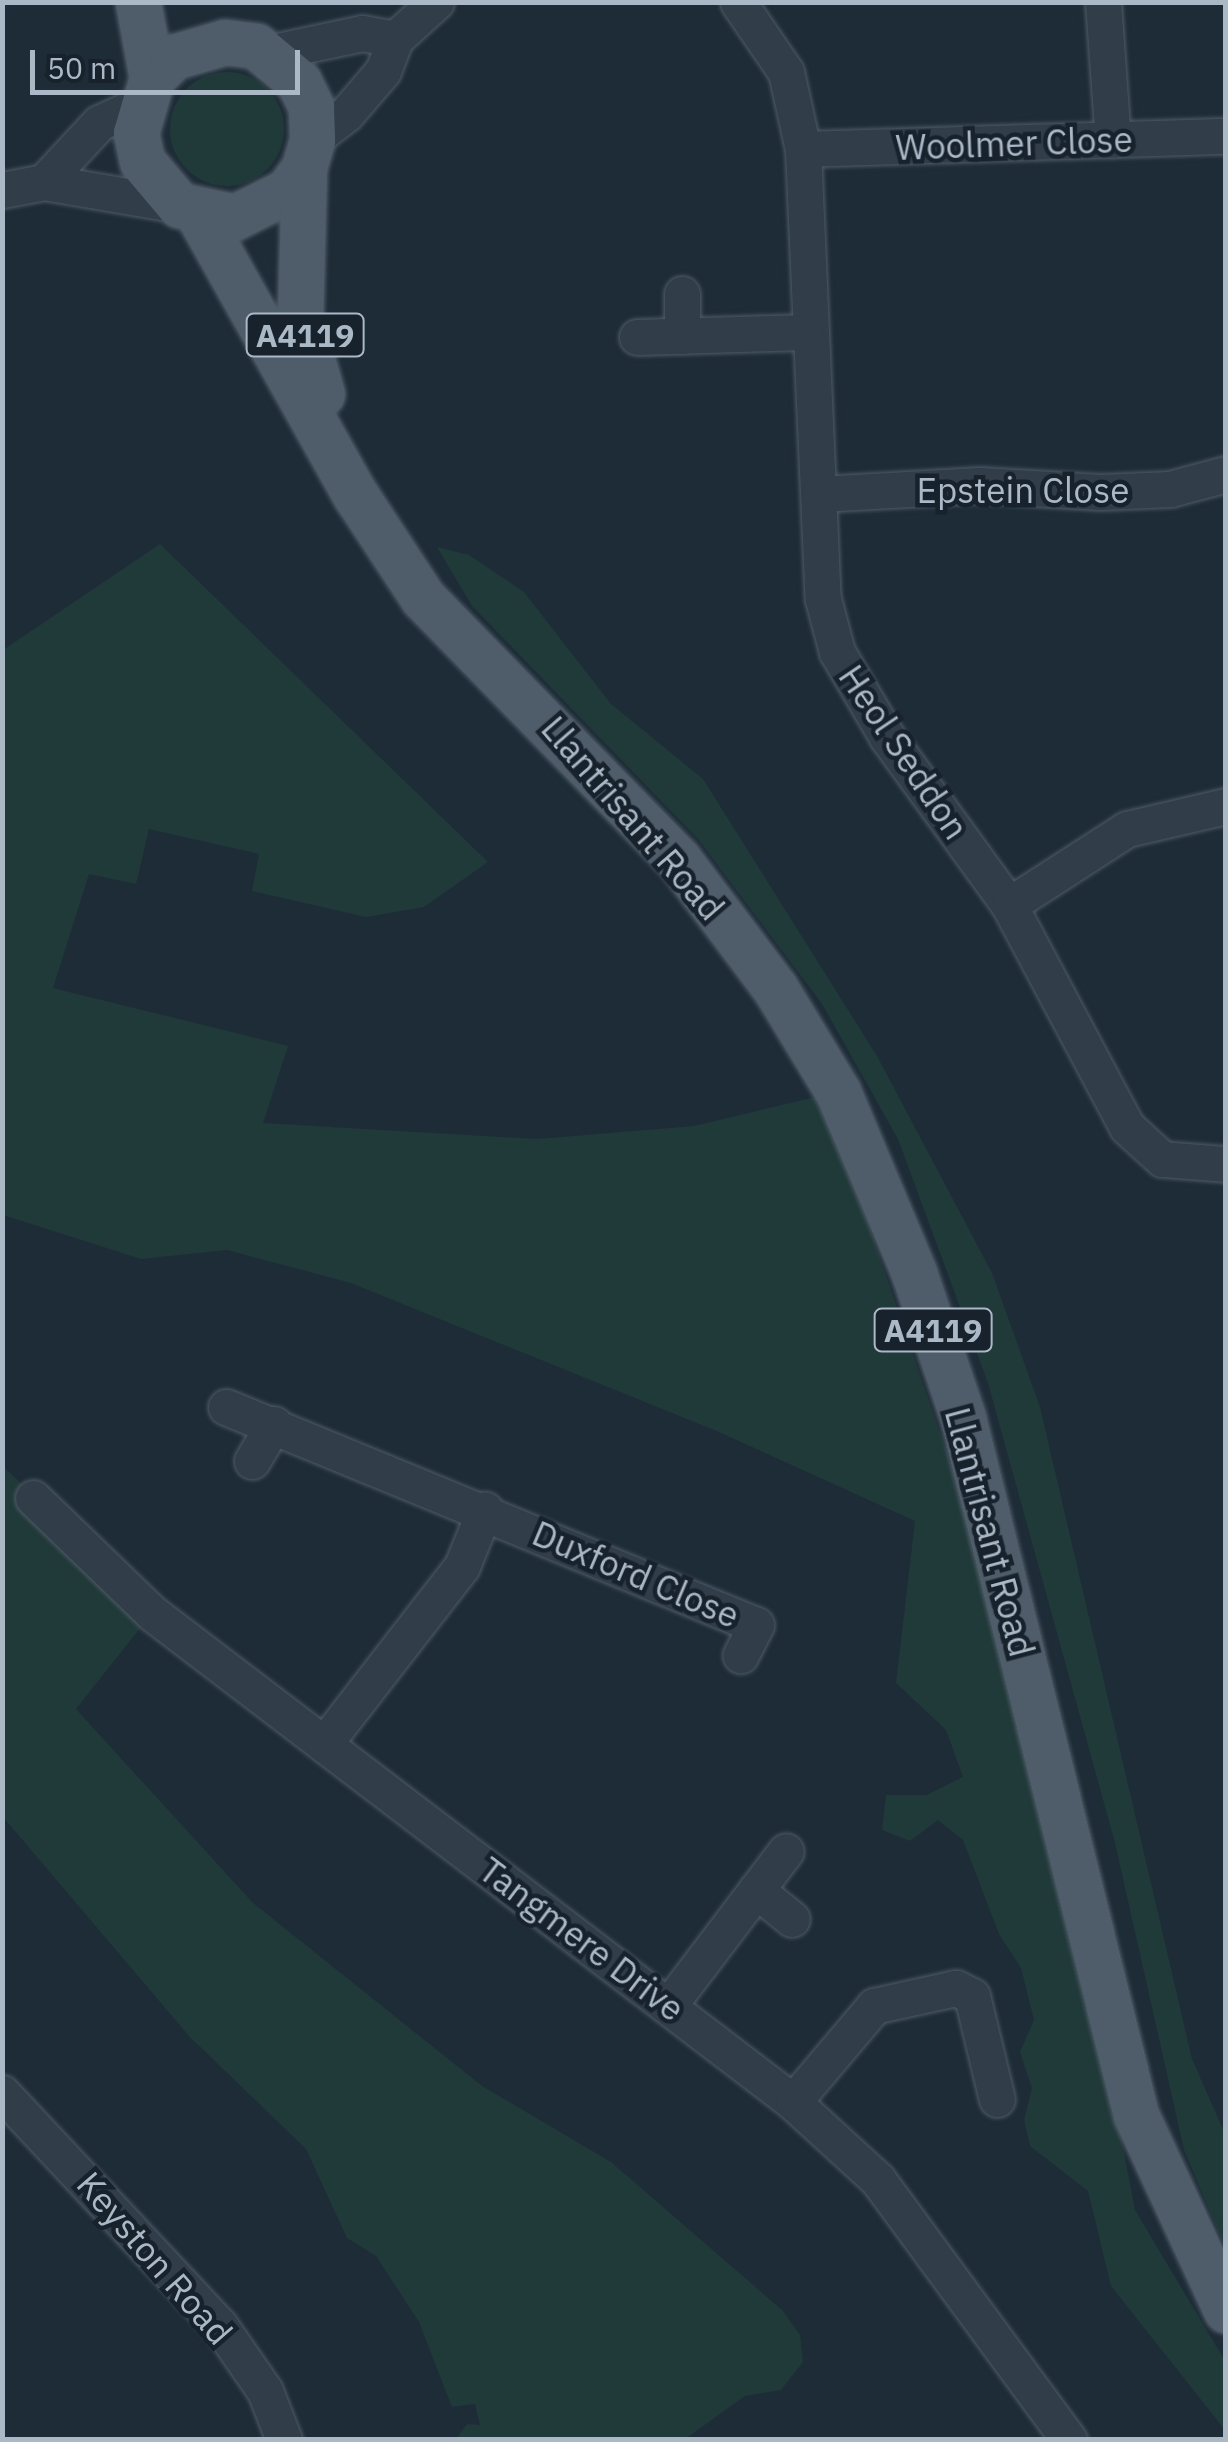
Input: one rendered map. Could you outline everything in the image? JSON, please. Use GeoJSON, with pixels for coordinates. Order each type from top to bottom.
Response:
{"type":"FeatureCollection","features":[{"type":"Feature","properties":{"kind":"main road","name":"Llantrisant Road"},"geometry":{"type":"LineString","coordinates":[[138,2],[146,91],[142,161],[188,208],[356,496],[423,598],[678,859],[775,988],[838,1092],[914,1274],[962,1418],[1136,2115],[1226,2310]]}},
{"type":"Feature","properties":{"kind":"main road","name":"Llantrisant Road"},"geometry":{"type":"LineString","coordinates":[[217,2],[258,48],[300,82],[311,107],[300,317],[356,496]]}},
{"type":"Feature","properties":{"kind":"main road"},"geometry":{"type":"LineString","coordinates":[[146,91],[199,46],[258,48]]}},
{"type":"Feature","properties":{"kind":"main road"},"geometry":{"type":"LineString","coordinates":[[188,208],[235,217],[263,208],[308,154]]}},
{"type":"Feature","properties":{"kind":"street"},"geometry":{"type":"LineString","coordinates":[[308,154],[384,71],[395,39],[436,2]]}},
{"type":"Feature","properties":{"kind":"street","name":"Heol Seddon"},"geometry":{"type":"LineString","coordinates":[[738,2],[786,72],[803,149],[806,332],[823,599],[837,652],[887,737],[1008,905],[1126,1127],[1162,1159],[1226,1164]]}},
{"type":"Feature","properties":{"kind":"street"},"geometry":{"type":"LineString","coordinates":[[1104,2],[1113,140]]}},
{"type":"Feature","properties":{"kind":"street"},"geometry":{"type":"LineString","coordinates":[[258,48],[362,33],[395,39]]}},
{"type":"Feature","properties":{"kind":"street"},"geometry":{"type":"LineString","coordinates":[[44,182],[98,123],[146,91]]}},
{"type":"Feature","properties":{"kind":"street","name":"Woolmer Close"},"geometry":{"type":"LineString","coordinates":[[803,149],[1226,136]]}},
{"type":"Feature","properties":{"kind":"street"},"geometry":{"type":"LineString","coordinates":[[2,190],[44,182],[188,208]]}},
{"type":"Feature","properties":{"kind":"street"},"geometry":{"type":"LineString","coordinates":[[682,294],[682,336]]}},
{"type":"Feature","properties":{"kind":"street"},"geometry":{"type":"LineString","coordinates":[[637,337],[806,332]]}},
{"type":"Feature","properties":{"kind":"street","name":"Epstein Close"},"geometry":{"type":"LineString","coordinates":[[819,494],[980,486],[1118,492],[1226,474]]}},
{"type":"Feature","properties":{"kind":"street"},"geometry":{"type":"LineString","coordinates":[[1008,905],[1127,829],[1226,806]]}},
{"type":"Feature","properties":{"kind":"street","name":"Duxford Close"},"geometry":{"type":"LineString","coordinates":[[226,1408],[485,1509],[756,1624],[741,1655]]}},
{"type":"Feature","properties":{"kind":"street"},"geometry":{"type":"LineString","coordinates":[[252,1461],[274,1424]]}},
{"type":"Feature","properties":{"kind":"street","name":"Tangmere Drive"},"geometry":{"type":"LineString","coordinates":[[33,1498],[132,1596],[794,2102],[878,2180],[1069,2440]]}},
{"type":"Feature","properties":{"kind":"street"},"geometry":{"type":"LineString","coordinates":[[324,1744],[462,1566],[485,1509]]}},
{"type":"Feature","properties":{"kind":"street"},"geometry":{"type":"LineString","coordinates":[[668,2005],[786,1850]]}},
{"type":"Feature","properties":{"kind":"street"},"geometry":{"type":"LineString","coordinates":[[756,1890],[792,1919]]}},
{"type":"Feature","properties":{"kind":"street"},"geometry":{"type":"LineString","coordinates":[[794,2102],[874,2006],[956,1988],[972,1996],[997,2099]]}},
{"type":"Feature","properties":{"kind":"street","name":"Keyston Road"},"geometry":{"type":"LineString","coordinates":[[2,2093],[220,2326],[265,2391],[284,2440]]}},
{"type":"Feature","properties":{"kind":"green space"},"geometry":{"type":"Polygon","coordinates":[[[227,72],[249,77],[267,89],[279,107],[284,129],[279,151],[267,169],[249,181],[227,186],[205,181],[187,169],[175,151],[170,129],[175,107],[187,89],[205,77],[227,72]]]}},
{"type":"Feature","properties":{"kind":"green space"},"geometry":{"type":"Polygon","coordinates":[[[160,544],[488,862],[424,907],[366,917],[252,891],[259,854],[149,829],[136,884],[89,874],[53,988],[288,1046],[263,1123],[537,1139],[694,1126],[815,1097],[868,1223],[968,1515],[1108,2068],[1135,2210],[1225,2361],[1225,2430],[1111,2286],[1088,2191],[1030,2146],[1024,2120],[1032,2088],[1020,2052],[1034,2020],[1021,1968],[999,1934],[963,1840],[938,1820],[910,1841],[882,1830],[886,1795],[927,1795],[963,1777],[946,1730],[896,1683],[915,1521],[719,1432],[351,1283],[227,1250],[141,1259],[3,1215],[3,650],[160,544]]]}},
{"type":"Feature","properties":{"kind":"green space"},"geometry":{"type":"Polygon","coordinates":[[[437,547],[469,555],[524,592],[611,704],[703,779],[877,1056],[992,1273],[1040,1407],[1192,2059],[1225,2134],[1225,2247],[1184,2150],[1115,1843],[988,1383],[898,1139],[822,1004],[697,838],[472,606],[437,547]]]}},
{"type":"Feature","properties":{"kind":"green space"},"geometry":{"type":"Polygon","coordinates":[[[2,1465],[152,1613],[76,1709],[253,1903],[482,2086],[611,2162],[782,2310],[800,2335],[803,2362],[781,2390],[745,2396],[685,2439],[456,2439],[467,2424],[480,2425],[475,2404],[452,2407],[419,2322],[376,2256],[347,2238],[306,2149],[189,2036],[3,1817],[2,1465]]]}}]}
